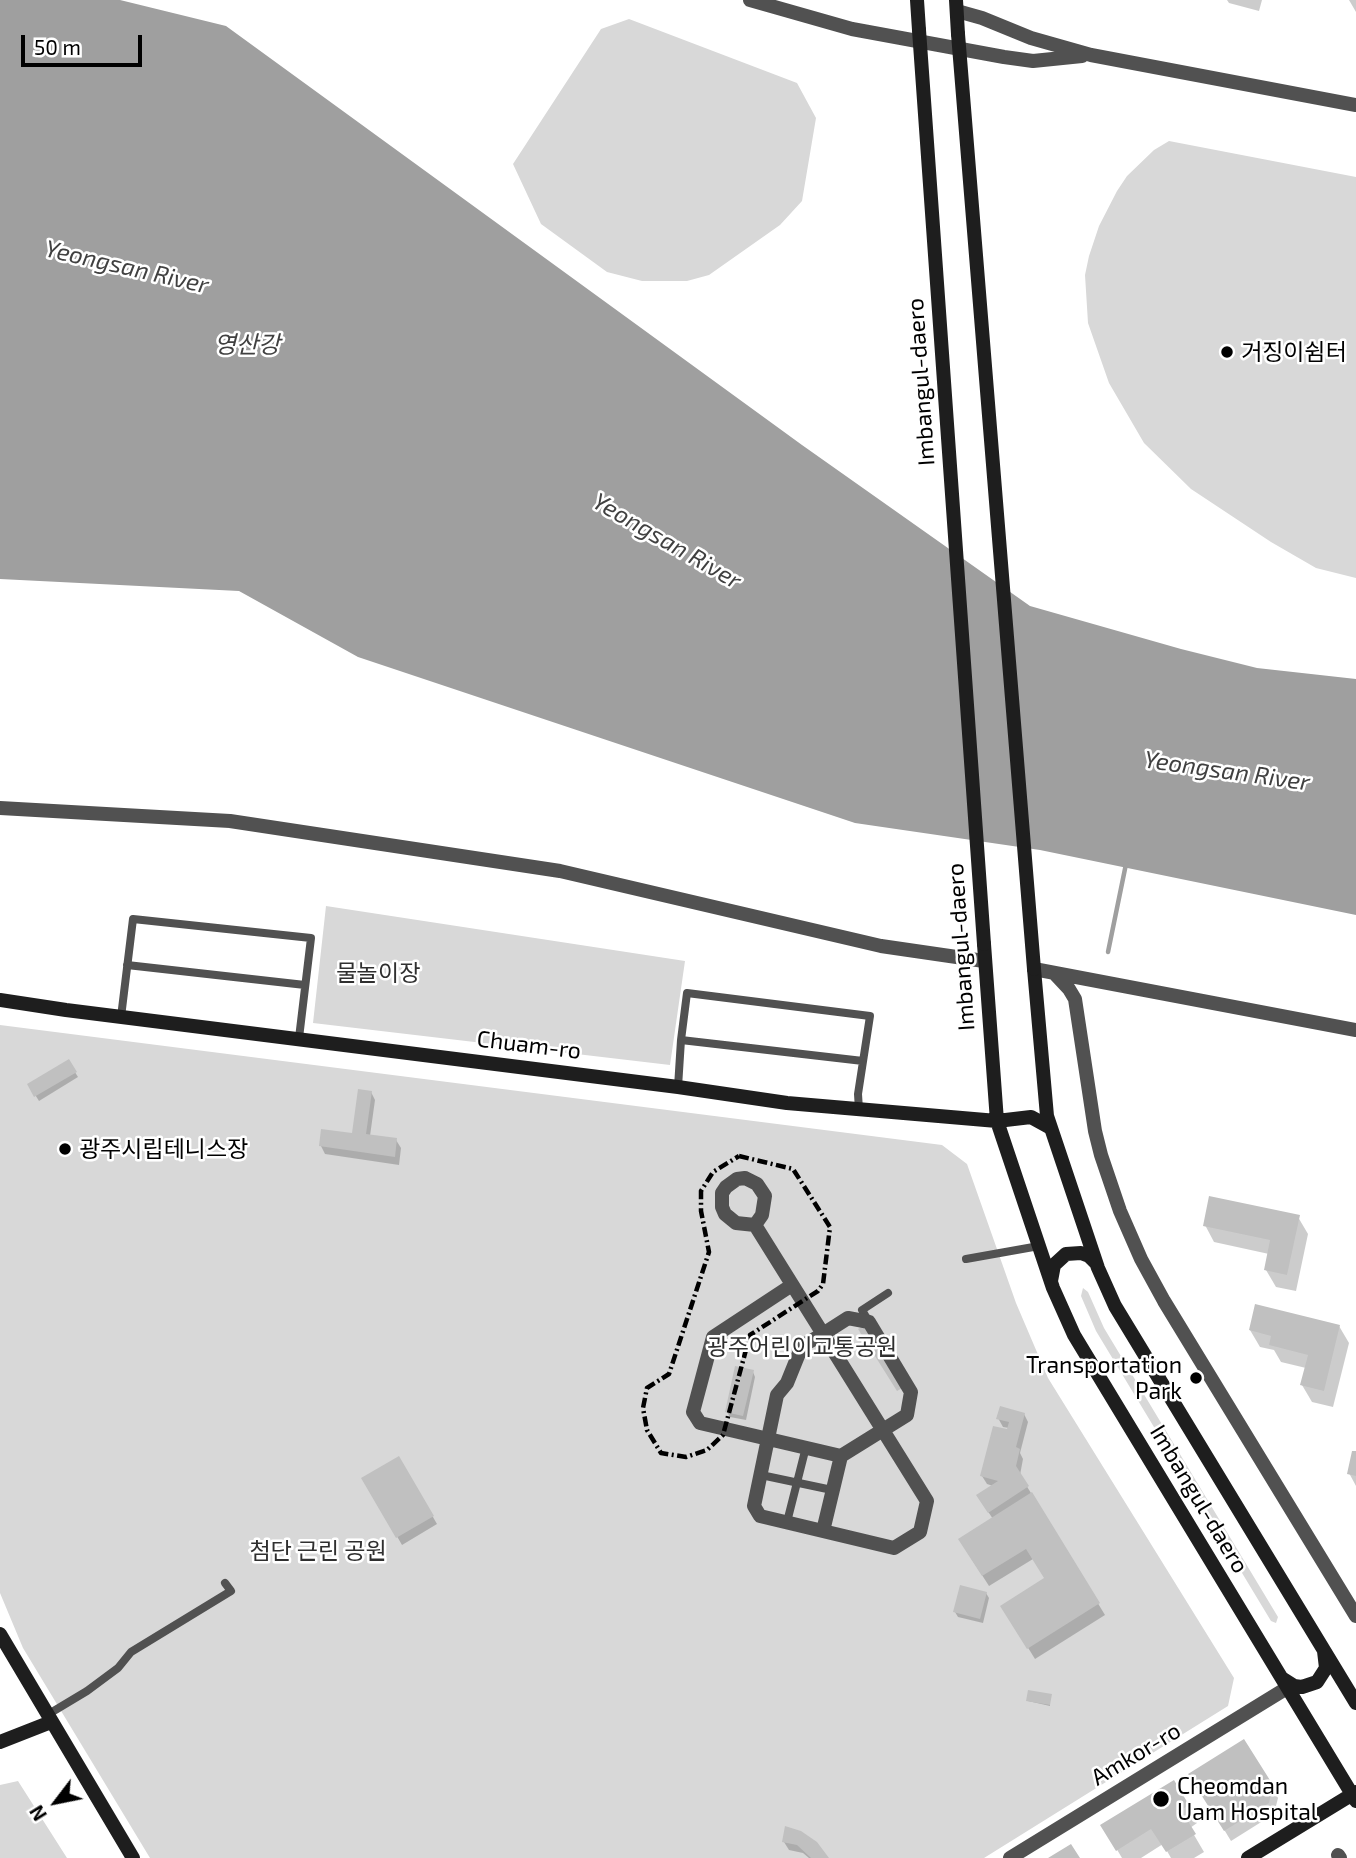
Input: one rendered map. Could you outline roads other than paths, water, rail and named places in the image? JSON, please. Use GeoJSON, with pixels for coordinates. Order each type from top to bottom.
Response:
{"type":"FeatureCollection","features":[{"type":"Feature","properties":{"kind":"main road","name":"Imbangul-daero"},"geometry":{"type":"LineString","coordinates":[[917,0],[997,1121],[1053,1288],[1074,1335],[1355,1796]]}},
{"type":"Feature","properties":{"kind":"main road","name":"Imbangul-daero"},"geometry":{"type":"LineString","coordinates":[[957,6],[1047,1116],[1098,1268],[1115,1306],[1356,1703]]}},
{"type":"Feature","properties":{"kind":"main road","name":"Chuam-ro"},"geometry":{"type":"LineString","coordinates":[[0,1000],[787,1103],[997,1121],[1031,1117],[1051,1128]]}},
{"type":"Feature","properties":{"kind":"main road"},"geometry":{"type":"LineString","coordinates":[[1053,1288],[1051,1281],[1054,1265],[1066,1254],[1081,1252],[1095,1261],[1098,1268]]}},
{"type":"Feature","properties":{"kind":"main road"},"geometry":{"type":"LineString","coordinates":[[0,1634],[133,1858]]}},
{"type":"Feature","properties":{"kind":"main road"},"geometry":{"type":"LineString","coordinates":[[1278,1673],[1294,1686],[1310,1686],[1317,1682],[1326,1668],[1320,1643]]}},
{"type":"Feature","properties":{"kind":"main road"},"geometry":{"type":"LineString","coordinates":[[0,1742],[49,1719]]}},
{"type":"Feature","properties":{"kind":"main road"},"geometry":{"type":"LineString","coordinates":[[1248,1858],[1355,1796]]}},
{"type":"Feature","properties":{"kind":"street"},"geometry":{"type":"LineString","coordinates":[[750,0],[852,29],[1004,57],[1033,61],[1091,55]]}},
{"type":"Feature","properties":{"kind":"street"},"geometry":{"type":"LineString","coordinates":[[957,6],[1031,38],[1091,55],[1356,105]]}},
{"type":"Feature","properties":{"kind":"street"},"geometry":{"type":"LineString","coordinates":[[0,808],[230,821],[560,871],[881,946],[984,961]]}},
{"type":"Feature","properties":{"kind":"street"},"geometry":{"type":"LineString","coordinates":[[1034,970],[1356,1030]]}},
{"type":"Feature","properties":{"kind":"street"},"geometry":{"type":"LineString","coordinates":[[1054,973],[1075,999],[1101,1155],[1120,1211],[1142,1259],[1164,1301],[1356,1616]]}},
{"type":"Feature","properties":{"kind":"street"},"geometry":{"type":"LineString","coordinates":[[755,1225],[823,1334],[882,1430],[926,1501],[920,1532],[894,1548],[760,1516],[754,1506],[777,1395],[787,1383],[802,1346],[823,1334],[848,1318],[869,1322],[911,1392],[907,1415],[882,1430],[841,1456],[823,1531]]}},
{"type":"Feature","properties":{"kind":"street"},"geometry":{"type":"LineString","coordinates":[[792,1285],[713,1337],[693,1412],[700,1423],[841,1456]]}},
{"type":"Feature","properties":{"kind":"street","name":"Amkor-ro"},"geometry":{"type":"LineString","coordinates":[[1010,1858],[1287,1688]]}},
{"type":"Feature","properties":{"kind":"lane"},"geometry":{"type":"LineString","coordinates":[[121,1017],[133,919],[311,938],[299,1038]]}},
{"type":"Feature","properties":{"kind":"lane"},"geometry":{"type":"LineString","coordinates":[[127,965],[305,985]]}},
{"type":"Feature","properties":{"kind":"lane"},"geometry":{"type":"LineString","coordinates":[[678,1087],[687,993],[870,1016],[858,1094],[859,1110]]}},
{"type":"Feature","properties":{"kind":"lane"},"geometry":{"type":"LineString","coordinates":[[681,1040],[863,1061]]}},
{"type":"Feature","properties":{"kind":"lane"},"geometry":{"type":"LineString","coordinates":[[965,1259],[1039,1246]]}},
{"type":"Feature","properties":{"kind":"lane"},"geometry":{"type":"LineString","coordinates":[[869,1322],[862,1310],[888,1293]]}},
{"type":"Feature","properties":{"kind":"lane"},"geometry":{"type":"LineString","coordinates":[[787,1522],[806,1447]]}},
{"type":"Feature","properties":{"kind":"lane"},"geometry":{"type":"LineString","coordinates":[[761,1475],[832,1490]]}},
{"type":"Feature","properties":{"kind":"lane"},"geometry":{"type":"LineString","coordinates":[[49,1719],[118,1668],[131,1652],[231,1591],[225,1583]]}},
{"type":"Feature","properties":{"kind":"water","name":"영산강"},"geometry":{"type":"Polygon","coordinates":[[[0,0],[120,0],[226,26],[802,445],[1030,606],[1257,668],[1356,679],[1356,915],[1040,850],[855,823],[358,657],[239,591],[0,579],[0,0]]]}},
{"type":"Feature","properties":{"kind":"waterway"},"geometry":{"type":"LineString","coordinates":[[1108,952],[1126,864]]}},
{"type":"Feature","properties":{"kind":"railway"},"geometry":{"type":"LineString","coordinates":[[739,1156],[793,1169],[830,1227],[823,1284],[818,1291],[750,1335],[723,1435],[707,1450],[686,1457],[661,1453],[647,1430],[643,1408],[647,1388],[669,1374],[709,1252],[701,1211],[701,1191],[713,1172],[739,1156]]}},
{"type":"Feature","properties":{"kind":"place","name":"거징이쉼터"},"geometry":{"type":"Point","coordinates":[1227,352]}},
{"type":"Feature","properties":{"kind":"place","name":"광주시립테니스장"},"geometry":{"type":"Point","coordinates":[65,1149]}},
{"type":"Feature","properties":{"kind":"place","name":"Transportation Park"},"geometry":{"type":"Point","coordinates":[1196,1378]}},
{"type":"Feature","properties":{"kind":"place","name":"Cheomdan Uam Hospital"},"geometry":{"type":"Point","coordinates":[1161,1799]}},
{"type":"Feature","properties":{"kind":"water label","name":"Yeongsan River"},"geometry":{"type":"Point","coordinates":[127,267]}},
{"type":"Feature","properties":{"kind":"water label","name":"Yeongsan River"},"geometry":{"type":"Point","coordinates":[667,541]}},
{"type":"Feature","properties":{"kind":"water label","name":"Yeongsan River"},"geometry":{"type":"Point","coordinates":[1227,771]}},
{"type":"Feature","properties":{"kind":"park label","name":"물놀이장"},"geometry":{"type":"Point","coordinates":[378,973]}},
{"type":"Feature","properties":{"kind":"park label","name":"광주어린이교통공원"},"geometry":{"type":"Point","coordinates":[802,1347]}},
{"type":"Feature","properties":{"kind":"park label","name":"첨단 근린 공원"},"geometry":{"type":"Point","coordinates":[318,1551]}}]}
